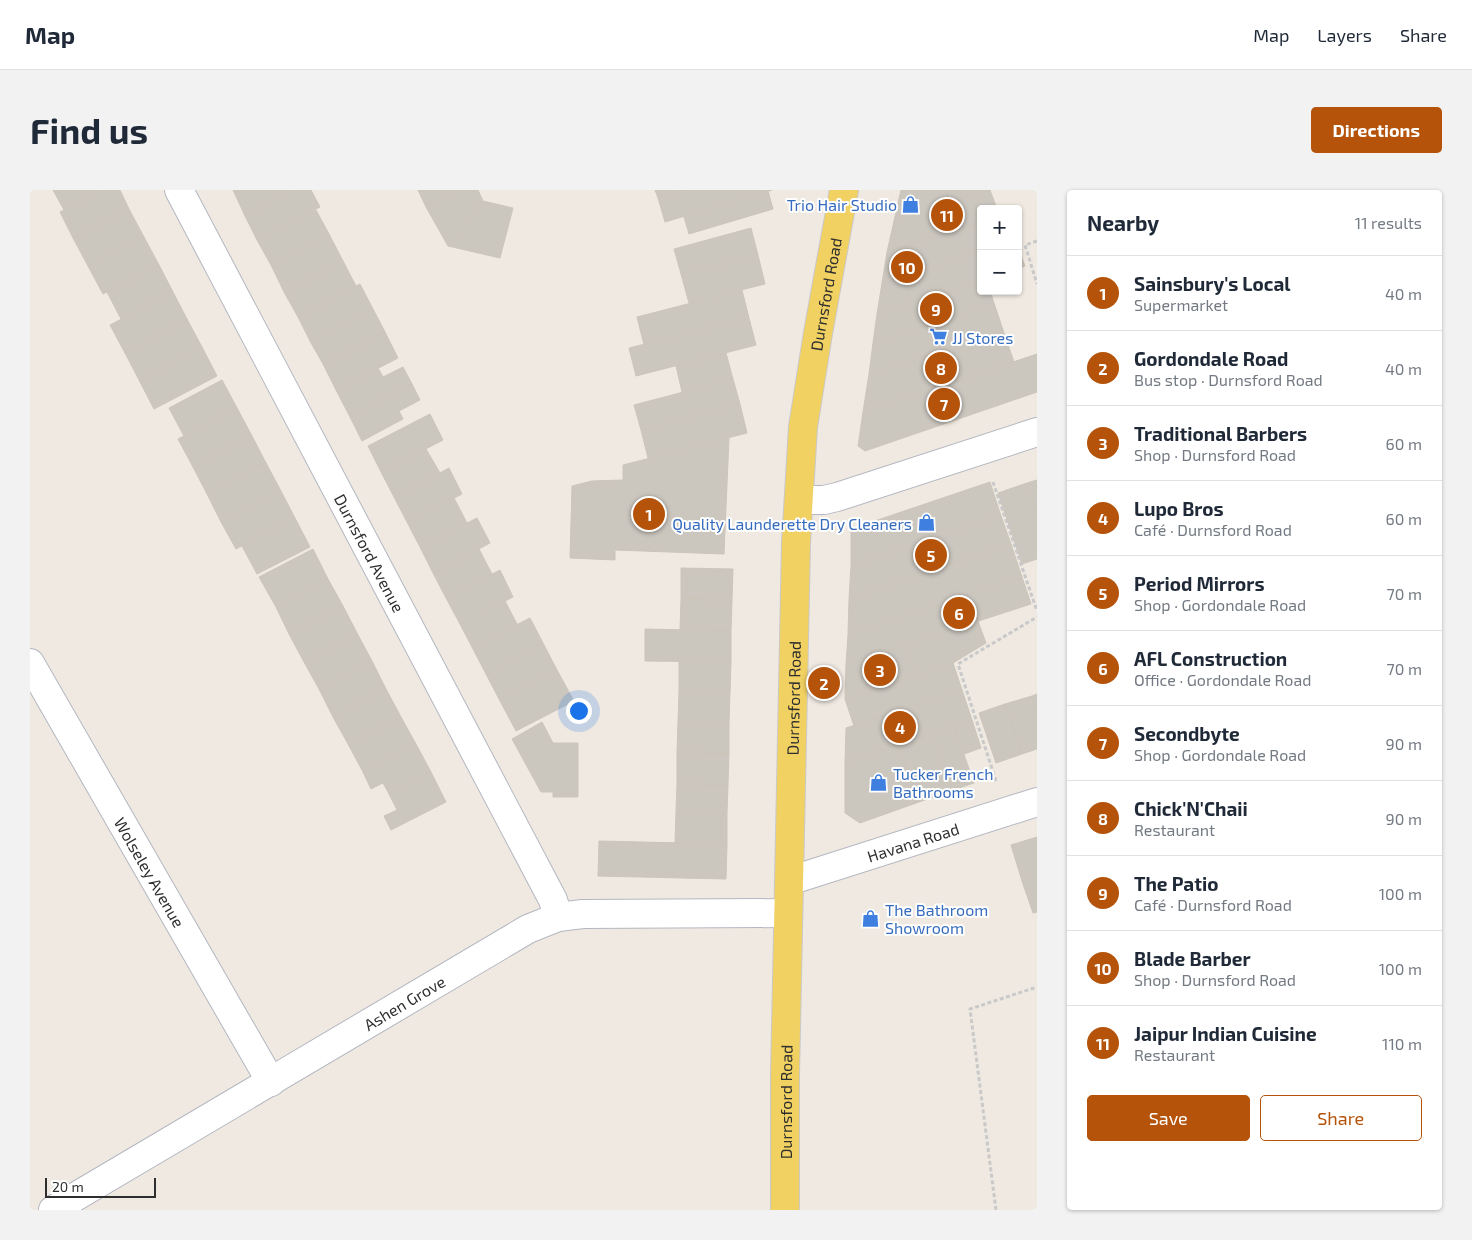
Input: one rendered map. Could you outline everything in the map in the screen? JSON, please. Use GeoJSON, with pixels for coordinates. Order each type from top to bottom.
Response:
{"type":"FeatureCollection","features":[{"type":"Feature","properties":{"kind":"main road","name":"Durnsford Road"},"geometry":{"type":"LineString","coordinates":[[785,1210],[788,913],[799,500],[803,427],[844,190]]}},
{"type":"Feature","properties":{"kind":"street","name":"Durnsford Avenue"},"geometry":{"type":"LineString","coordinates":[[180,190],[553,900],[558,918]]}},
{"type":"Feature","properties":{"kind":"street"},"geometry":{"type":"LineString","coordinates":[[799,500],[824,500],[837,497],[1037,432]]}},
{"type":"Feature","properties":{"kind":"street","name":"Wolseley Avenue"},"geometry":{"type":"LineString","coordinates":[[30,663],[271,1082]]}},
{"type":"Feature","properties":{"kind":"street","name":"Havana Road"},"geometry":{"type":"LineString","coordinates":[[789,881],[1037,802]]}},
{"type":"Feature","properties":{"kind":"street","name":"Ashen Grove"},"geometry":{"type":"LineString","coordinates":[[53,1210],[528,929],[558,918],[583,914],[788,913]]}},
{"type":"Feature","properties":{"kind":"path"},"geometry":{"type":"LineString","coordinates":[[1037,241],[1025,245],[1037,284]]}},
{"type":"Feature","properties":{"kind":"path"},"geometry":{"type":"LineString","coordinates":[[982,450],[1037,611]]}},
{"type":"Feature","properties":{"kind":"path"},"geometry":{"type":"LineString","coordinates":[[1006,812],[958,664],[1037,617]]}},
{"type":"Feature","properties":{"kind":"path"},"geometry":{"type":"LineString","coordinates":[[996,1210],[970,1009],[1037,987]]}},
{"type":"Feature","properties":{"kind":"building"},"geometry":{"type":"Polygon","coordinates":[[[53,190],[102,190],[64,210],[53,190]]]}},
{"type":"Feature","properties":{"kind":"building"},"geometry":{"type":"Polygon","coordinates":[[[102,190],[120,190],[129,209],[73,238],[60,212],[102,190]]]}},
{"type":"Feature","properties":{"kind":"building"},"geometry":{"type":"Polygon","coordinates":[[[233,190],[294,190],[245,216],[233,190]]]}},
{"type":"Feature","properties":{"kind":"building"},"geometry":{"type":"Polygon","coordinates":[[[294,190],[311,190],[320,207],[257,240],[245,216],[294,190]]]}},
{"type":"Feature","properties":{"kind":"building"},"geometry":{"type":"Polygon","coordinates":[[[418,190],[460,190],[426,207],[418,190]]]}},
{"type":"Feature","properties":{"kind":"building"},"geometry":{"type":"Polygon","coordinates":[[[460,190],[478,190],[483,201],[448,246],[426,207],[460,190]]]}},
{"type":"Feature","properties":{"kind":"building"},"geometry":{"type":"Polygon","coordinates":[[[655,190],[684,190],[658,198],[655,190]]]}},
{"type":"Feature","properties":{"kind":"building"},"geometry":{"type":"Polygon","coordinates":[[[684,190],[772,190],[665,222],[658,198],[684,190]]]}},
{"type":"Feature","properties":{"kind":"building"},"geometry":{"type":"Polygon","coordinates":[[[901,190],[988,190],[894,221],[901,190]]]}},
{"type":"Feature","properties":{"kind":"building"},"geometry":{"type":"Polygon","coordinates":[[[990,190],[996,205],[977,205],[977,223],[887,252],[894,221],[990,190]]]}},
{"type":"Feature","properties":{"kind":"building"},"geometry":{"type":"Polygon","coordinates":[[[768,191],[773,209],[689,234],[684,217],[768,191]]]}},
{"type":"Feature","properties":{"kind":"building"},"geometry":{"type":"Polygon","coordinates":[[[483,201],[513,208],[500,258],[448,246],[483,201]]]}},
{"type":"Feature","properties":{"kind":"building"},"geometry":{"type":"Polygon","coordinates":[[[129,209],[144,237],[88,266],[73,238],[129,209]]]}},
{"type":"Feature","properties":{"kind":"building"},"geometry":{"type":"Polygon","coordinates":[[[316,210],[329,234],[271,265],[257,240],[316,210]]]}},
{"type":"Feature","properties":{"kind":"building"},"geometry":{"type":"Polygon","coordinates":[[[977,223],[977,252],[882,283],[887,252],[977,223]]]}},
{"type":"Feature","properties":{"kind":"building"},"geometry":{"type":"Polygon","coordinates":[[[751,228],[758,255],[681,274],[674,249],[751,228]]]}},
{"type":"Feature","properties":{"kind":"building"},"geometry":{"type":"Polygon","coordinates":[[[329,234],[343,261],[284,292],[271,265],[329,234]]]}},
{"type":"Feature","properties":{"kind":"building"},"geometry":{"type":"Polygon","coordinates":[[[144,237],[159,265],[103,294],[88,266],[144,237]]]}},
{"type":"Feature","properties":{"kind":"building"},"geometry":{"type":"Polygon","coordinates":[[[977,252],[977,282],[877,314],[882,283],[977,252]]]}},
{"type":"Feature","properties":{"kind":"building"},"geometry":{"type":"Polygon","coordinates":[[[758,255],[765,284],[689,303],[681,274],[758,255]]]}},
{"type":"Feature","properties":{"kind":"building"},"geometry":{"type":"Polygon","coordinates":[[[343,261],[356,286],[298,317],[284,292],[343,261]]]}},
{"type":"Feature","properties":{"kind":"building"},"geometry":{"type":"Polygon","coordinates":[[[159,265],[173,292],[121,319],[107,292],[159,265]]]}},
{"type":"Feature","properties":{"kind":"building"},"geometry":{"type":"Polygon","coordinates":[[[977,282],[977,295],[991,295],[994,303],[873,343],[877,314],[977,282]]]}},
{"type":"Feature","properties":{"kind":"building"},"geometry":{"type":"Polygon","coordinates":[[[360,284],[373,309],[310,341],[298,317],[360,284]]]}},
{"type":"Feature","properties":{"kind":"building"},"geometry":{"type":"Polygon","coordinates":[[[742,290],[749,318],[644,345],[637,317],[742,290]]]}},
{"type":"Feature","properties":{"kind":"building"},"geometry":{"type":"Polygon","coordinates":[[[173,292],[188,321],[125,353],[110,325],[173,292]]]}},
{"type":"Feature","properties":{"kind":"building","name":"JJ Stores"},"geometry":{"type":"Polygon","coordinates":[[[994,303],[1003,330],[869,374],[873,343],[994,303]]]}},
{"type":"Feature","properties":{"kind":"building"},"geometry":{"type":"Polygon","coordinates":[[[373,309],[385,332],[323,364],[310,341],[373,309]]]}},
{"type":"Feature","properties":{"kind":"building"},"geometry":{"type":"Polygon","coordinates":[[[749,318],[756,345],[636,376],[629,348],[749,318]]]}},
{"type":"Feature","properties":{"kind":"building"},"geometry":{"type":"Polygon","coordinates":[[[188,321],[202,347],[139,380],[125,353],[188,321]]]}},
{"type":"Feature","properties":{"kind":"building"},"geometry":{"type":"Polygon","coordinates":[[[1003,330],[1014,362],[863,412],[869,374],[1003,330]]]}},
{"type":"Feature","properties":{"kind":"building"},"geometry":{"type":"Polygon","coordinates":[[[385,332],[398,358],[336,390],[323,364],[385,332]]]}},
{"type":"Feature","properties":{"kind":"building"},"geometry":{"type":"Polygon","coordinates":[[[202,347],[217,376],[154,409],[139,380],[202,347]]]}},
{"type":"Feature","properties":{"kind":"building"},"geometry":{"type":"Polygon","coordinates":[[[726,353],[733,379],[682,392],[676,366],[726,353]]]}},
{"type":"Feature","properties":{"kind":"building"},"geometry":{"type":"Polygon","coordinates":[[[1037,354],[1037,392],[865,451],[858,446],[863,412],[1037,354]]]}},
{"type":"Feature","properties":{"kind":"building"},"geometry":{"type":"Polygon","coordinates":[[[403,367],[412,384],[350,417],[336,390],[378,368],[383,377],[403,367]]]}},
{"type":"Feature","properties":{"kind":"building"},"geometry":{"type":"Polygon","coordinates":[[[733,379],[740,404],[641,430],[634,405],[733,379]]]}},
{"type":"Feature","properties":{"kind":"building"},"geometry":{"type":"Polygon","coordinates":[[[222,380],[237,408],[184,436],[169,408],[222,380]]]}},
{"type":"Feature","properties":{"kind":"building"},"geometry":{"type":"Polygon","coordinates":[[[412,384],[420,400],[399,411],[403,419],[362,441],[350,417],[412,384]]]}},
{"type":"Feature","properties":{"kind":"building"},"geometry":{"type":"Polygon","coordinates":[[[740,404],[747,433],[648,458],[641,430],[740,404]]]}},
{"type":"Feature","properties":{"kind":"building"},"geometry":{"type":"Polygon","coordinates":[[[237,408],[252,436],[193,467],[178,439],[237,408]]]}},
{"type":"Feature","properties":{"kind":"building"},"geometry":{"type":"Polygon","coordinates":[[[430,414],[443,440],[381,472],[368,446],[430,414]]]}},
{"type":"Feature","properties":{"kind":"building"},"geometry":{"type":"Polygon","coordinates":[[[252,436],[266,463],[207,494],[193,467],[252,436]]]}},
{"type":"Feature","properties":{"kind":"building"},"geometry":{"type":"Polygon","coordinates":[[[729,438],[724,554],[615,550],[615,560],[570,558],[572,486],[592,481],[623,480],[623,465],[729,438]]]}},
{"type":"Feature","properties":{"kind":"building"},"geometry":{"type":"Polygon","coordinates":[[[426,449],[440,473],[394,497],[381,472],[426,449]]]}},
{"type":"Feature","properties":{"kind":"building"},"geometry":{"type":"Polygon","coordinates":[[[266,463],[281,491],[221,522],[207,494],[266,463]]]}},
{"type":"Feature","properties":{"kind":"building"},"geometry":{"type":"Polygon","coordinates":[[[449,468],[462,494],[407,522],[394,497],[449,468]]]}},
{"type":"Feature","properties":{"kind":"building"},"geometry":{"type":"Polygon","coordinates":[[[1037,480],[1037,513],[1027,483],[1037,480]]]}},
{"type":"Feature","properties":{"kind":"building","name":"Quality Launderette Dry Cleaners"},"geometry":{"type":"Polygon","coordinates":[[[990,482],[1001,516],[851,566],[851,529],[990,482]]]}},
{"type":"Feature","properties":{"kind":"building"},"geometry":{"type":"Polygon","coordinates":[[[1027,483],[1037,513],[1037,559],[1022,564],[998,493],[1027,483]]]}},
{"type":"Feature","properties":{"kind":"building"},"geometry":{"type":"Polygon","coordinates":[[[281,491],[295,518],[236,549],[221,522],[281,491]]]}},
{"type":"Feature","properties":{"kind":"building"},"geometry":{"type":"Polygon","coordinates":[[[454,498],[467,523],[420,547],[407,522],[454,498]]]}},
{"type":"Feature","properties":{"kind":"building"},"geometry":{"type":"Polygon","coordinates":[[[1001,516],[1011,544],[849,599],[851,566],[1001,516]]]}},
{"type":"Feature","properties":{"kind":"building"},"geometry":{"type":"Polygon","coordinates":[[[295,518],[310,547],[257,574],[242,546],[295,518]]]}},
{"type":"Feature","properties":{"kind":"building"},"geometry":{"type":"Polygon","coordinates":[[[477,518],[490,543],[433,573],[420,547],[477,518]]]}},
{"type":"Feature","properties":{"kind":"building"},"geometry":{"type":"Polygon","coordinates":[[[1011,544],[1022,577],[848,635],[849,599],[1011,544]]]}},
{"type":"Feature","properties":{"kind":"building"},"geometry":{"type":"Polygon","coordinates":[[[313,549],[328,579],[276,607],[259,577],[313,549]]]}},
{"type":"Feature","properties":{"kind":"building"},"geometry":{"type":"Polygon","coordinates":[[[479,549],[492,574],[446,598],[433,573],[479,549]]]}},
{"type":"Feature","properties":{"kind":"building"},"geometry":{"type":"Polygon","coordinates":[[[681,568],[733,569],[732,600],[681,599],[681,568]]]}},
{"type":"Feature","properties":{"kind":"building"},"geometry":{"type":"Polygon","coordinates":[[[500,570],[513,597],[460,624],[446,598],[500,570]]]}},
{"type":"Feature","properties":{"kind":"building"},"geometry":{"type":"Polygon","coordinates":[[[1022,577],[1031,604],[846,664],[848,635],[1022,577]]]}},
{"type":"Feature","properties":{"kind":"building"},"geometry":{"type":"Polygon","coordinates":[[[328,579],[343,606],[289,634],[276,607],[328,579]]]}},
{"type":"Feature","properties":{"kind":"building"},"geometry":{"type":"Polygon","coordinates":[[[681,599],[732,600],[731,631],[680,630],[681,599]]]}},
{"type":"Feature","properties":{"kind":"building"},"geometry":{"type":"Polygon","coordinates":[[[505,601],[517,624],[472,647],[460,624],[505,601]]]}},
{"type":"Feature","properties":{"kind":"building"},"geometry":{"type":"Polygon","coordinates":[[[343,606],[358,635],[304,662],[289,634],[343,606]]]}},
{"type":"Feature","properties":{"kind":"building"},"geometry":{"type":"Polygon","coordinates":[[[530,618],[543,643],[486,674],[472,647],[530,618]]]}},
{"type":"Feature","properties":{"kind":"building"},"geometry":{"type":"Polygon","coordinates":[[[978,621],[986,643],[953,663],[915,675],[905,645],[978,621]]]}},
{"type":"Feature","properties":{"kind":"building"},"geometry":{"type":"Polygon","coordinates":[[[645,629],[731,631],[731,662],[645,661],[645,629]]]}},
{"type":"Feature","properties":{"kind":"building"},"geometry":{"type":"Polygon","coordinates":[[[358,635],[372,661],[319,689],[304,662],[358,635]]]}},
{"type":"Feature","properties":{"kind":"building"},"geometry":{"type":"Polygon","coordinates":[[[543,643],[557,670],[499,699],[486,674],[543,643]]]}},
{"type":"Feature","properties":{"kind":"building"},"geometry":{"type":"Polygon","coordinates":[[[905,645],[915,675],[845,699],[846,664],[905,645]]]}},
{"type":"Feature","properties":{"kind":"building"},"geometry":{"type":"Polygon","coordinates":[[[372,661],[386,689],[333,717],[319,689],[372,661]]]}},
{"type":"Feature","properties":{"kind":"building"},"geometry":{"type":"Polygon","coordinates":[[[679,662],[731,662],[730,693],[679,692],[679,662]]]}},
{"type":"Feature","properties":{"kind":"building"},"geometry":{"type":"Polygon","coordinates":[[[953,663],[962,690],[854,726],[845,699],[953,663]]]}},
{"type":"Feature","properties":{"kind":"building"},"geometry":{"type":"Polygon","coordinates":[[[557,670],[574,701],[516,731],[499,699],[557,670]]]}},
{"type":"Feature","properties":{"kind":"building"},"geometry":{"type":"Polygon","coordinates":[[[386,689],[401,717],[348,744],[333,717],[386,689]]]}},
{"type":"Feature","properties":{"kind":"building"},"geometry":{"type":"Polygon","coordinates":[[[962,690],[972,720],[845,762],[846,728],[962,690]]]}},
{"type":"Feature","properties":{"kind":"building"},"geometry":{"type":"Polygon","coordinates":[[[679,692],[730,693],[729,723],[678,722],[679,692]]]}},
{"type":"Feature","properties":{"kind":"building"},"geometry":{"type":"Polygon","coordinates":[[[1037,694],[1037,712],[1032,696],[1037,694]]]}},
{"type":"Feature","properties":{"kind":"building"},"geometry":{"type":"Polygon","coordinates":[[[1032,696],[1037,712],[1037,749],[1022,754],[1005,704],[1032,696]]]}},
{"type":"Feature","properties":{"kind":"building"},"geometry":{"type":"Polygon","coordinates":[[[1005,704],[1022,754],[996,763],[979,713],[1005,704]]]}},
{"type":"Feature","properties":{"kind":"building"},"geometry":{"type":"Polygon","coordinates":[[[401,717],[416,744],[363,772],[348,744],[401,717]]]}},
{"type":"Feature","properties":{"kind":"building"},"geometry":{"type":"Polygon","coordinates":[[[972,720],[981,748],[964,754],[954,726],[972,720]]]}},
{"type":"Feature","properties":{"kind":"building"},"geometry":{"type":"Polygon","coordinates":[[[542,722],[553,743],[578,743],[578,797],[553,797],[553,792],[541,792],[512,739],[542,722]]]}},
{"type":"Feature","properties":{"kind":"building"},"geometry":{"type":"Polygon","coordinates":[[[678,722],[729,723],[729,753],[677,752],[678,722]]]}},
{"type":"Feature","properties":{"kind":"building"},"geometry":{"type":"Polygon","coordinates":[[[954,726],[974,783],[953,790],[933,733],[954,726]]]}},
{"type":"Feature","properties":{"kind":"building"},"geometry":{"type":"Polygon","coordinates":[[[933,733],[953,790],[919,802],[899,744],[933,733]]]}},
{"type":"Feature","properties":{"kind":"building"},"geometry":{"type":"Polygon","coordinates":[[[416,744],[431,772],[389,794],[383,783],[371,789],[363,772],[416,744]]]}},
{"type":"Feature","properties":{"kind":"building","name":"Tucker French Bathrooms"},"geometry":{"type":"Polygon","coordinates":[[[899,744],[919,802],[860,823],[845,813],[845,762],[899,744]]]}},
{"type":"Feature","properties":{"kind":"building"},"geometry":{"type":"Polygon","coordinates":[[[677,752],[729,753],[728,785],[677,784],[677,752]]]}},
{"type":"Feature","properties":{"kind":"building"},"geometry":{"type":"Polygon","coordinates":[[[431,772],[446,802],[391,830],[384,816],[397,810],[389,794],[431,772]]]}},
{"type":"Feature","properties":{"kind":"building"},"geometry":{"type":"Polygon","coordinates":[[[677,784],[728,785],[727,813],[676,812],[677,784]]]}},
{"type":"Feature","properties":{"kind":"building"},"geometry":{"type":"Polygon","coordinates":[[[676,812],[727,813],[727,844],[675,843],[676,812]]]}},
{"type":"Feature","properties":{"kind":"building"},"geometry":{"type":"Polygon","coordinates":[[[1037,837],[1037,877],[1022,881],[1011,845],[1037,837]]]}},
{"type":"Feature","properties":{"kind":"building"},"geometry":{"type":"Polygon","coordinates":[[[599,841],[727,844],[726,879],[598,876],[599,841]]]}},
{"type":"Feature","properties":{"kind":"building"},"geometry":{"type":"Polygon","coordinates":[[[1037,877],[1037,912],[1033,913],[1022,881],[1037,877]]]}},
{"type":"Feature","properties":{"kind":"place","name":"Trio Hair Studio"},"geometry":{"type":"Point","coordinates":[911,204]}},
{"type":"Feature","properties":{"kind":"place","name":"Jaipur Indian Cuisine"},"geometry":{"type":"Point","coordinates":[947,215]}},
{"type":"Feature","properties":{"kind":"place","name":"Blade Barber"},"geometry":{"type":"Point","coordinates":[907,267]}},
{"type":"Feature","properties":{"kind":"place","name":"The Patio"},"geometry":{"type":"Point","coordinates":[936,309]}},
{"type":"Feature","properties":{"kind":"place","name":"JJ Stores"},"geometry":{"type":"Point","coordinates":[938,337]}},
{"type":"Feature","properties":{"kind":"place","name":"Chick'N'Chaii"},"geometry":{"type":"Point","coordinates":[941,368]}},
{"type":"Feature","properties":{"kind":"place","name":"Secondbyte"},"geometry":{"type":"Point","coordinates":[944,404]}},
{"type":"Feature","properties":{"kind":"place","name":"Sainsbury's Local"},"geometry":{"type":"Point","coordinates":[649,514]}},
{"type":"Feature","properties":{"kind":"place","name":"Quality Launderette Dry Cleaners"},"geometry":{"type":"Point","coordinates":[926,523]}},
{"type":"Feature","properties":{"kind":"place","name":"Period Mirrors"},"geometry":{"type":"Point","coordinates":[931,555]}},
{"type":"Feature","properties":{"kind":"place","name":"AFL Construction"},"geometry":{"type":"Point","coordinates":[959,613]}},
{"type":"Feature","properties":{"kind":"place","name":"Traditional Barbers"},"geometry":{"type":"Point","coordinates":[880,670]}},
{"type":"Feature","properties":{"kind":"place","name":"Gordondale Road"},"geometry":{"type":"Point","coordinates":[824,683]}},
{"type":"Feature","properties":{"kind":"place","name":"Lupo Bros"},"geometry":{"type":"Point","coordinates":[900,727]}},
{"type":"Feature","properties":{"kind":"place","name":"Tucker French Bathrooms"},"geometry":{"type":"Point","coordinates":[879,782]}},
{"type":"Feature","properties":{"kind":"place","name":"The Bathroom Showroom"},"geometry":{"type":"Point","coordinates":[871,918]}}]}
